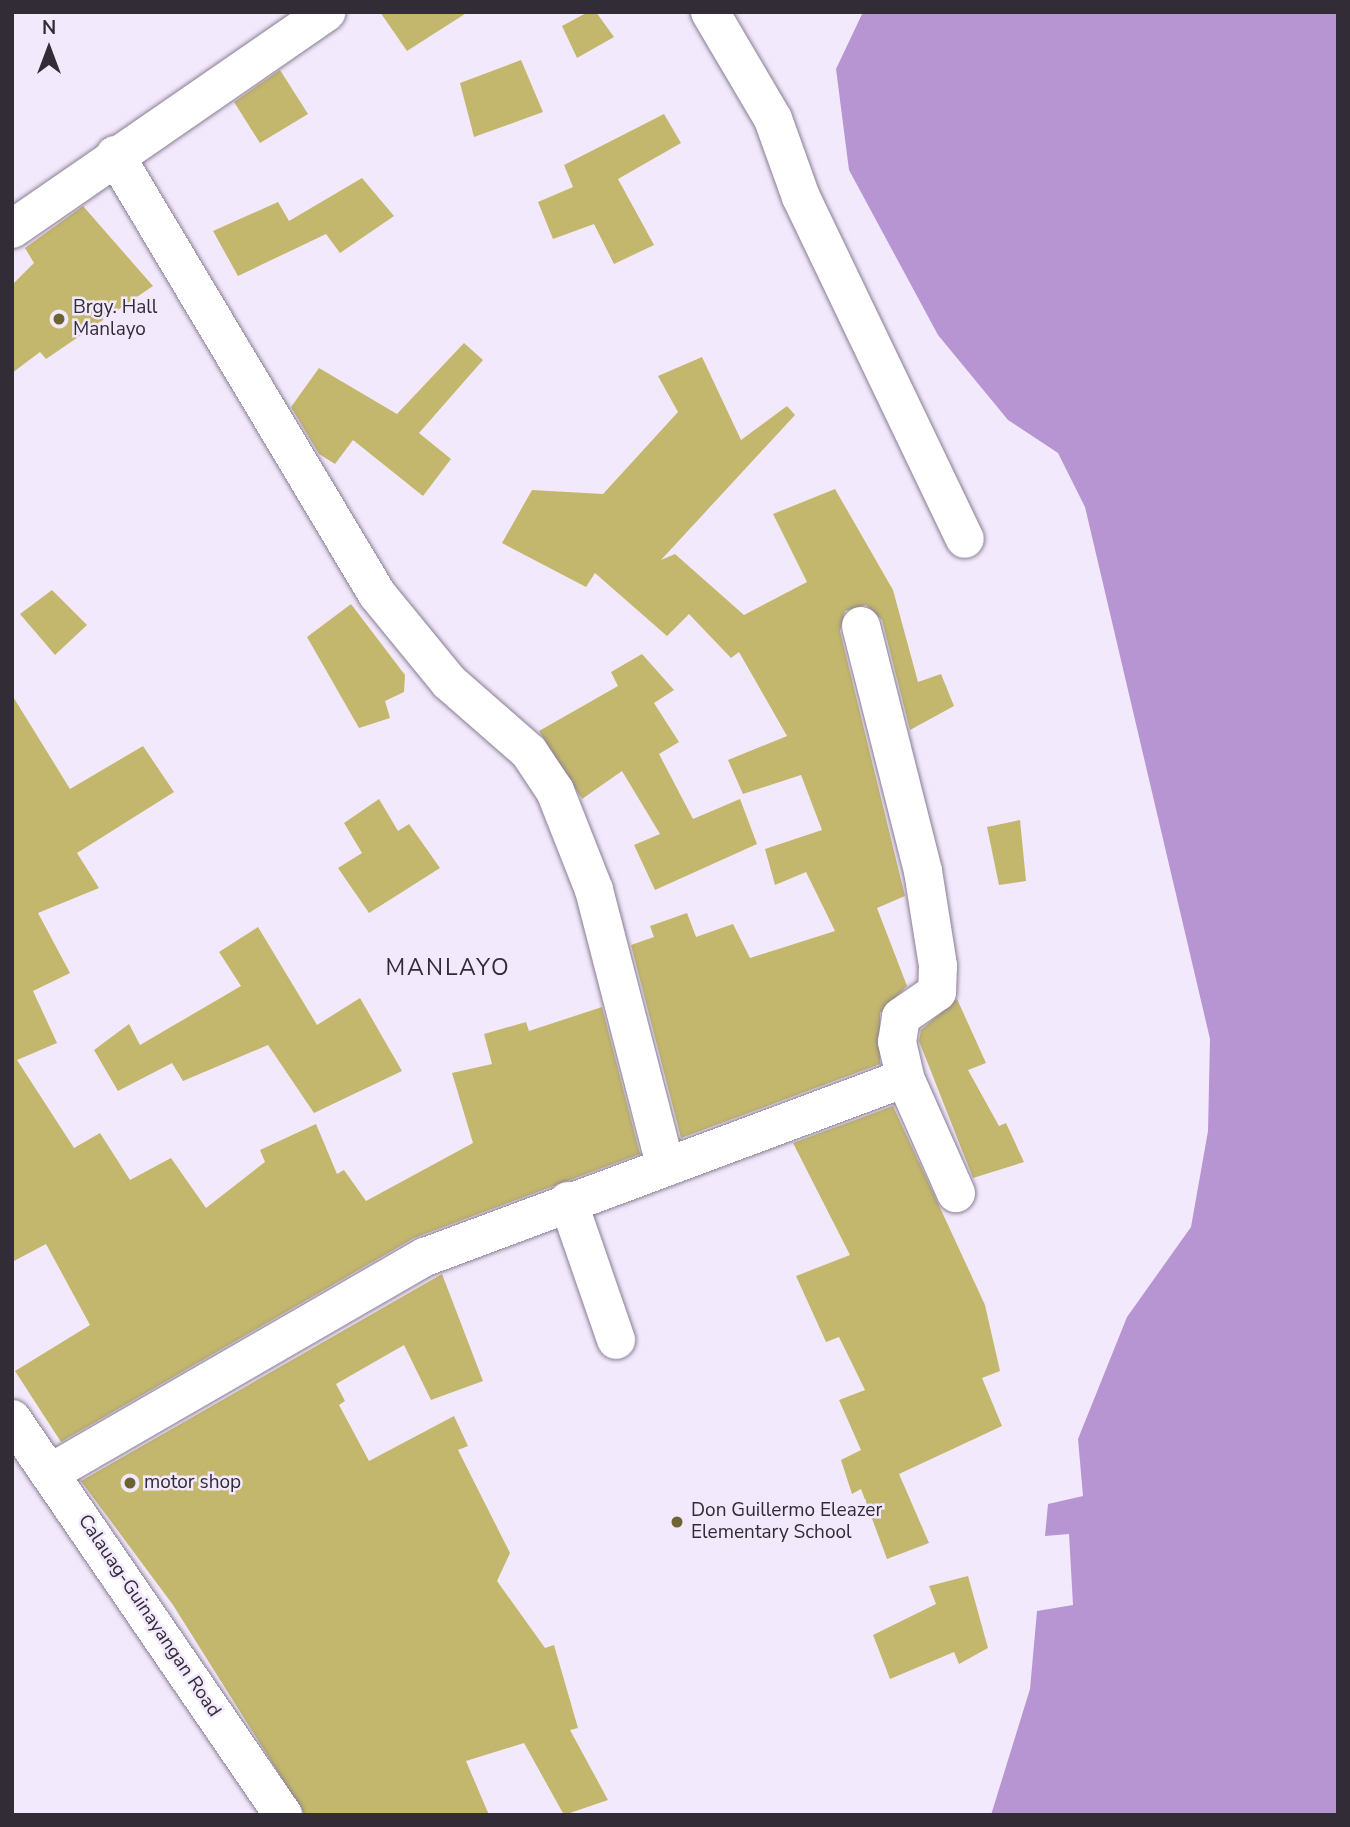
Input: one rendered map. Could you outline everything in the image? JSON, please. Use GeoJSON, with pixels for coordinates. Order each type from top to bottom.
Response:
{"type":"FeatureCollection","features":[{"type":"Feature","properties":{"kind":"street"},"geometry":{"type":"LineString","coordinates":[[12,229],[115,155],[326,12]]}},
{"type":"Feature","properties":{"kind":"street"},"geometry":{"type":"LineString","coordinates":[[710,12],[774,119],[810,218],[965,539]]}},
{"type":"Feature","properties":{"kind":"street"},"geometry":{"type":"LineString","coordinates":[[115,155],[377,594],[449,682],[529,752],[555,791],[594,890],[665,1164]]}},
{"type":"Feature","properties":{"kind":"street"},"geometry":{"type":"LineString","coordinates":[[861,626],[923,871],[938,966],[936,992],[901,1017],[897,1027],[905,1078],[956,1193]]}},
{"type":"Feature","properties":{"kind":"street"},"geometry":{"type":"LineString","coordinates":[[52,1472],[425,1257],[665,1164],[905,1078]]}},
{"type":"Feature","properties":{"kind":"street"},"geometry":{"type":"LineString","coordinates":[[568,1201],[616,1340]]}},
{"type":"Feature","properties":{"kind":"street","name":"Calauag-Guinayangan Road"},"geometry":{"type":"LineString","coordinates":[[12,1419],[52,1472],[283,1815]]}},
{"type":"Feature","properties":{"kind":"shaded area"},"geometry":{"type":"Polygon","coordinates":[[[863,12],[1338,12],[1338,1815],[991,1815],[1030,1689],[1037,1611],[1073,1605],[1069,1534],[1045,1536],[1048,1504],[1083,1496],[1078,1439],[1127,1317],[1191,1227],[1208,1131],[1210,1039],[1085,507],[1058,453],[1008,420],[938,335],[849,170],[836,69],[863,12]]]}},
{"type":"Feature","properties":{"kind":"building"},"geometry":{"type":"Polygon","coordinates":[[[380,12],[468,12],[407,51],[380,12]]]}},
{"type":"Feature","properties":{"kind":"building"},"geometry":{"type":"Polygon","coordinates":[[[588,12],[596,12],[614,37],[577,58],[562,26],[588,12]]]}},
{"type":"Feature","properties":{"kind":"building"},"geometry":{"type":"Polygon","coordinates":[[[521,60],[543,112],[474,137],[460,83],[521,60]]]}},
{"type":"Feature","properties":{"kind":"building"},"geometry":{"type":"Polygon","coordinates":[[[280,70],[308,114],[260,143],[234,102],[280,70]]]}},
{"type":"Feature","properties":{"kind":"building"},"geometry":{"type":"Polygon","coordinates":[[[664,114],[681,143],[618,179],[654,245],[614,264],[594,224],[553,239],[538,202],[573,187],[564,165],[664,114]]]}},
{"type":"Feature","properties":{"kind":"building"},"geometry":{"type":"Polygon","coordinates":[[[362,178],[394,216],[340,253],[326,234],[238,276],[213,231],[278,202],[289,221],[362,178]]]}},
{"type":"Feature","properties":{"kind":"building","name":"Brgy. Hall Manlayo"},"geometry":{"type":"Polygon","coordinates":[[[83,206],[153,286],[46,359],[40,352],[12,373],[12,285],[34,263],[25,248],[83,206]]]}},
{"type":"Feature","properties":{"kind":"building"},"geometry":{"type":"Polygon","coordinates":[[[464,343],[483,360],[419,433],[451,459],[423,496],[353,440],[335,464],[319,454],[291,407],[319,368],[397,414],[464,343]]]}},
{"type":"Feature","properties":{"kind":"building"},"geometry":{"type":"Polygon","coordinates":[[[702,357],[741,440],[787,406],[795,415],[661,560],[675,554],[744,615],[807,582],[773,514],[835,489],[893,590],[918,682],[941,674],[954,706],[910,730],[882,620],[866,605],[845,611],[840,631],[905,896],[877,908],[907,986],[880,1013],[880,1064],[681,1138],[631,945],[654,937],[650,926],[687,913],[696,937],[733,924],[750,958],[835,931],[806,872],[775,885],[765,849],[822,830],[801,775],[743,794],[728,760],[787,736],[739,652],[731,658],[689,614],[667,636],[595,573],[586,587],[502,543],[532,490],[603,494],[678,412],[658,376],[702,357]]]}},
{"type":"Feature","properties":{"kind":"building"},"geometry":{"type":"Polygon","coordinates":[[[52,590],[87,625],[55,655],[20,614],[52,590]]]}},
{"type":"Feature","properties":{"kind":"building"},"geometry":{"type":"Polygon","coordinates":[[[351,604],[405,675],[404,692],[385,701],[390,718],[359,728],[307,637],[351,604]]]}},
{"type":"Feature","properties":{"kind":"building"},"geometry":{"type":"Polygon","coordinates":[[[642,654],[674,690],[654,703],[679,742],[659,754],[693,819],[740,799],[757,844],[655,890],[634,845],[660,834],[622,771],[582,799],[539,731],[618,686],[611,672],[642,654]]]}},
{"type":"Feature","properties":{"kind":"building"},"geometry":{"type":"Polygon","coordinates":[[[12,695],[70,789],[143,746],[174,792],[77,853],[99,888],[38,913],[70,973],[33,991],[57,1043],[17,1060],[74,1148],[100,1133],[130,1180],[171,1158],[206,1208],[265,1162],[260,1150],[316,1124],[337,1174],[344,1170],[366,1201],[473,1143],[452,1073],[492,1064],[484,1034],[526,1022],[529,1031],[602,1007],[640,1154],[414,1238],[61,1442],[15,1371],[90,1325],[46,1244],[12,1262],[12,695]]]}},
{"type":"Feature","properties":{"kind":"building"},"geometry":{"type":"Polygon","coordinates":[[[379,799],[398,831],[409,824],[440,868],[369,913],[338,868],[362,853],[344,823],[379,799]]]}},
{"type":"Feature","properties":{"kind":"building"},"geometry":{"type":"Polygon","coordinates":[[[1020,820],[1026,881],[999,885],[987,827],[1020,820]]]}},
{"type":"Feature","properties":{"kind":"building"},"geometry":{"type":"Polygon","coordinates":[[[258,927],[317,1025],[360,998],[402,1071],[314,1113],[268,1045],[183,1081],[172,1063],[118,1091],[94,1050],[129,1024],[140,1045],[241,986],[219,952],[258,927]]]}},
{"type":"Feature","properties":{"kind":"building"},"geometry":{"type":"Polygon","coordinates":[[[957,999],[986,1063],[968,1070],[999,1126],[1006,1123],[1024,1162],[973,1178],[919,1041],[921,1030],[957,999]]]}},
{"type":"Feature","properties":{"kind":"building"},"geometry":{"type":"Polygon","coordinates":[[[893,1106],[985,1305],[1000,1371],[982,1378],[1002,1426],[899,1474],[929,1543],[887,1559],[861,1489],[852,1494],[841,1460],[861,1450],[839,1400],[865,1390],[839,1337],[826,1342],[796,1276],[850,1255],[793,1143],[893,1106]]]}},
{"type":"Feature","properties":{"kind":"building"},"geometry":{"type":"Polygon","coordinates":[[[442,1274],[483,1381],[431,1400],[404,1345],[336,1384],[345,1401],[339,1405],[369,1461],[454,1416],[468,1446],[458,1450],[510,1553],[497,1581],[545,1648],[554,1645],[578,1728],[570,1730],[608,1800],[564,1815],[524,1743],[466,1761],[489,1815],[305,1815],[173,1605],[81,1481],[442,1274]]]}},
{"type":"Feature","properties":{"kind":"building"},"geometry":{"type":"Polygon","coordinates":[[[968,1576],[988,1648],[959,1664],[954,1652],[890,1679],[873,1635],[936,1604],[929,1586],[968,1576]]]}},
{"type":"Feature","properties":{"kind":"place","name":"Brgy. Hall Manlayo"},"geometry":{"type":"Point","coordinates":[59,319]}},
{"type":"Feature","properties":{"kind":"place","name":"motor shop"},"geometry":{"type":"Point","coordinates":[130,1483]}},
{"type":"Feature","properties":{"kind":"place","name":"Don Guillermo Eleazer Elementary School"},"geometry":{"type":"Point","coordinates":[677,1522]}},
{"type":"Feature","properties":{"kind":"district","name":"MANLAYO"},"geometry":{"type":"Point","coordinates":[448,968]}}]}
